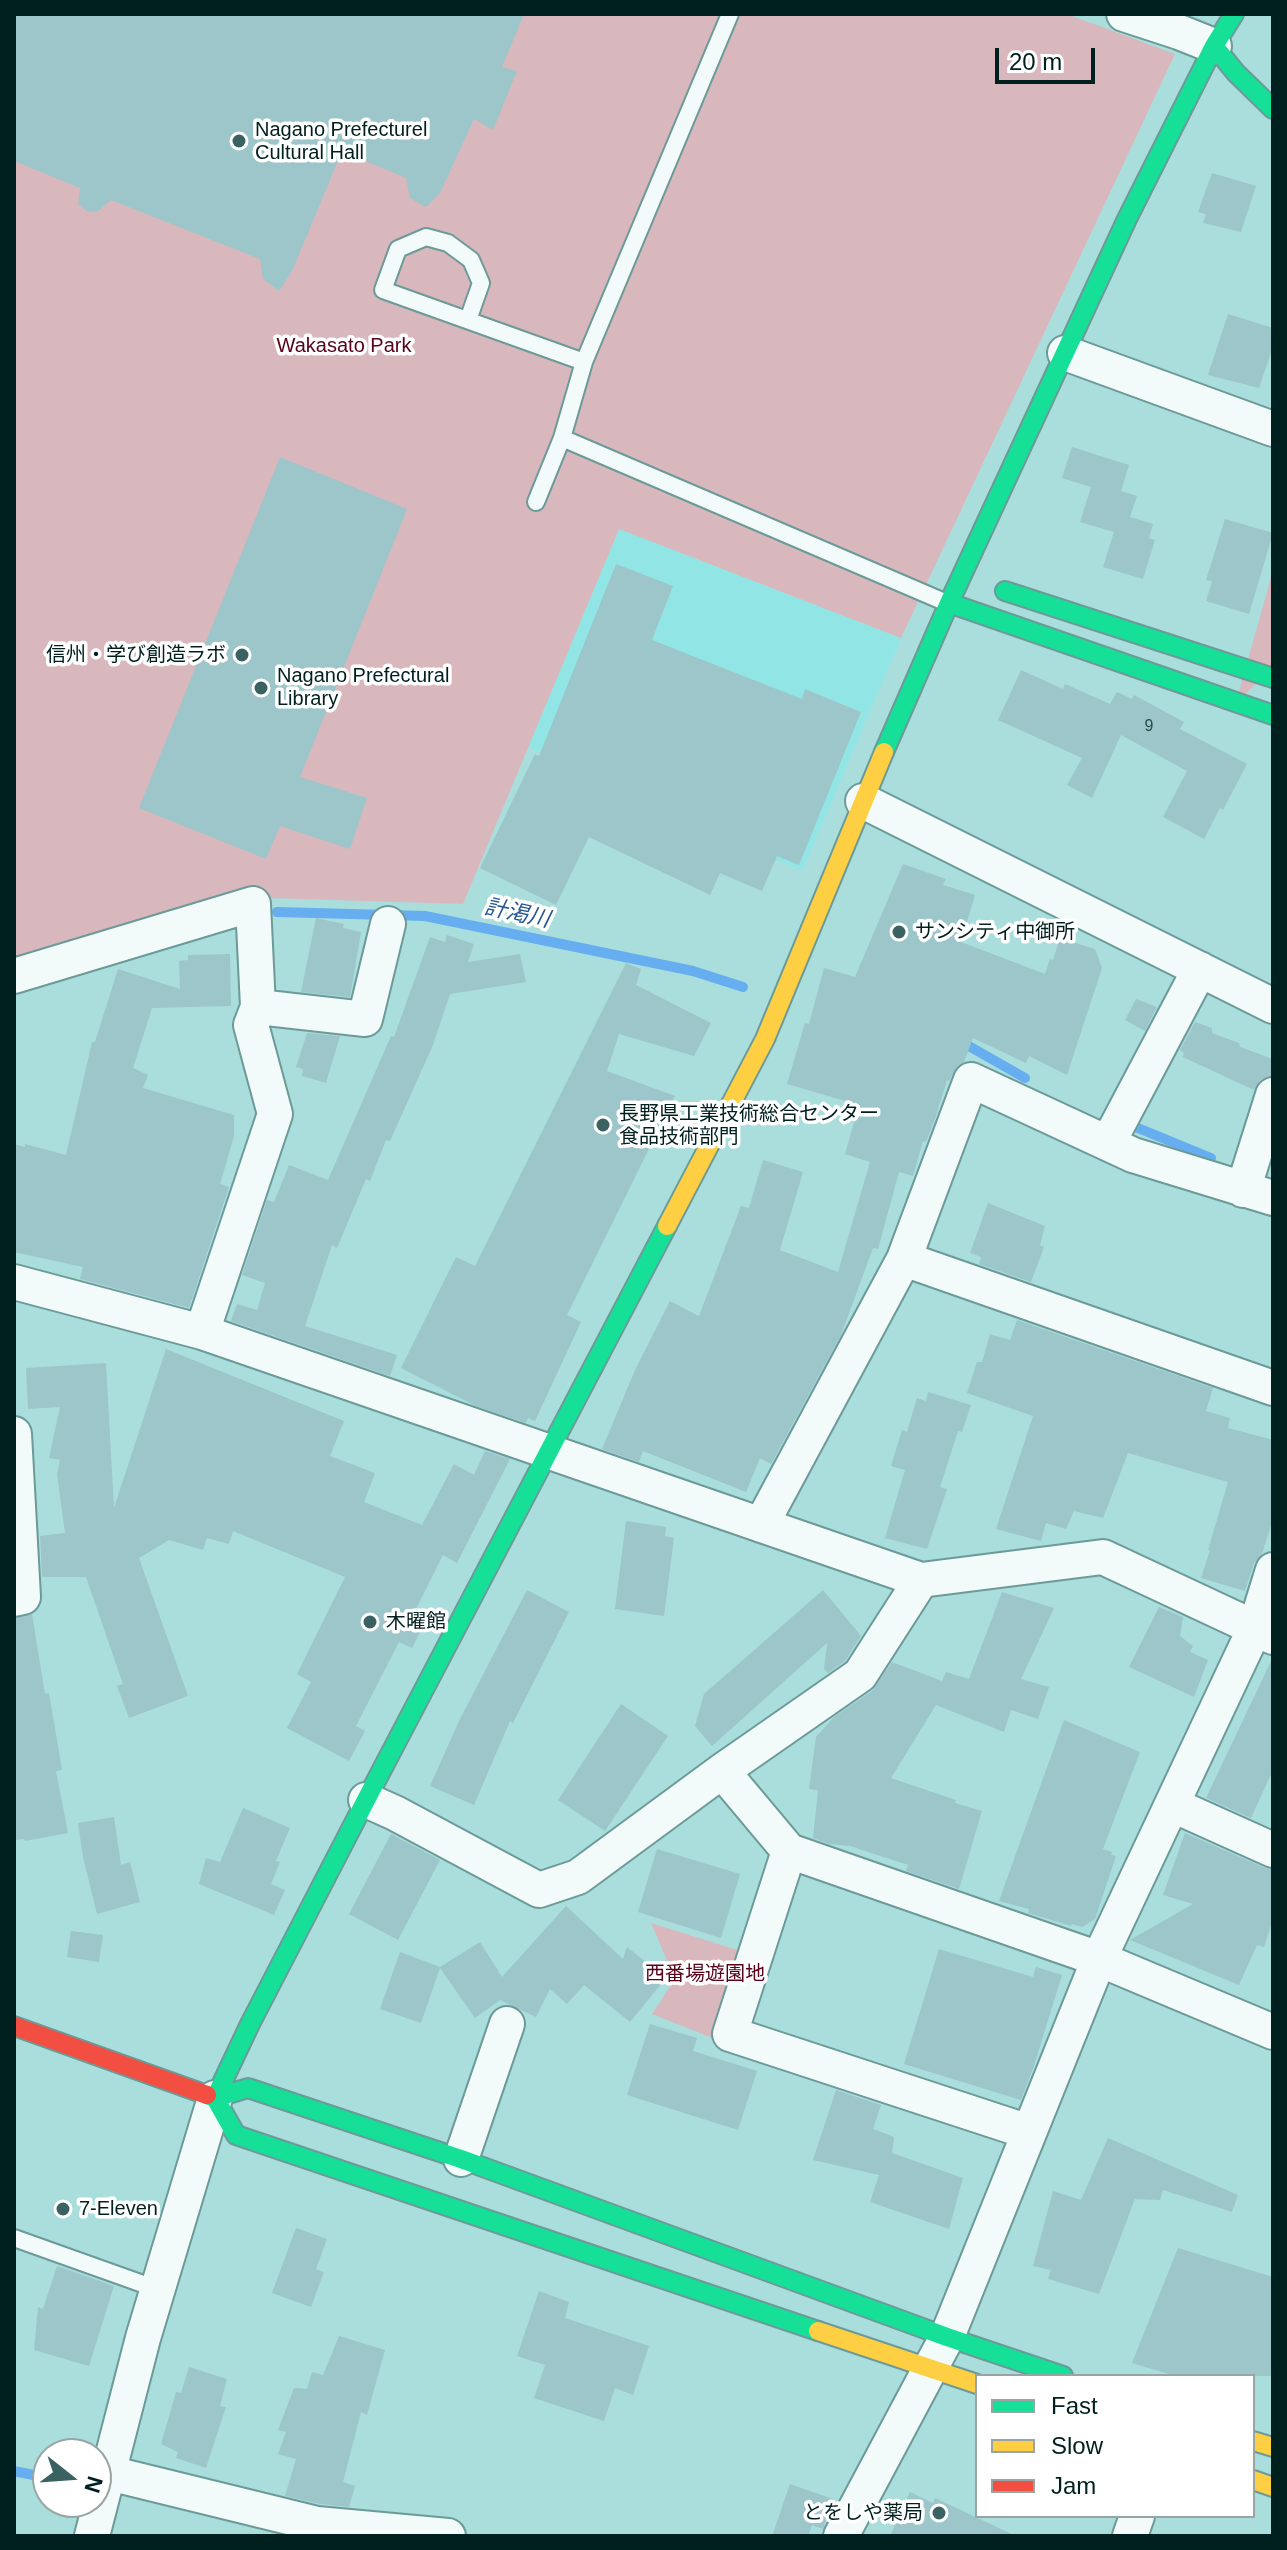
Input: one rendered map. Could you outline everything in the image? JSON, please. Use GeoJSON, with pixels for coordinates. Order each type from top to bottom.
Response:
{"type":"FeatureCollection","features":[{"type":"Feature","properties":{"kind":"street"},"geometry":{"type":"LineString","coordinates":[[1124,14],[1214,46],[1273,109]]}},
{"type":"Feature","properties":{"kind":"street"},"geometry":{"type":"LineString","coordinates":[[112,2462],[157,2289],[215,2098],[366,1800],[765,1039],[949,603],[976,582],[1065,353],[1127,219],[1214,46],[1234,14]]}},
{"type":"Feature","properties":{"kind":"street"},"geometry":{"type":"LineString","coordinates":[[1065,353],[1273,429]]}},
{"type":"Feature","properties":{"kind":"street"},"geometry":{"type":"LineString","coordinates":[[976,582],[1273,678]]}},
{"type":"Feature","properties":{"kind":"street"},"geometry":{"type":"LineString","coordinates":[[949,603],[1273,715]]}},
{"type":"Feature","properties":{"kind":"street"},"geometry":{"type":"LineString","coordinates":[[863,801],[1273,1006]]}},
{"type":"Feature","properties":{"kind":"street"},"geometry":{"type":"LineString","coordinates":[[14,976],[253,904],[258,1007],[251,1025],[275,1114],[202,1332]]}},
{"type":"Feature","properties":{"kind":"street"},"geometry":{"type":"LineString","coordinates":[[258,1007],[365,1019],[388,924]]}},
{"type":"Feature","properties":{"kind":"street"},"geometry":{"type":"LineString","coordinates":[[1108,1143],[1200,969]]}},
{"type":"Feature","properties":{"kind":"street"},"geometry":{"type":"LineString","coordinates":[[761,1525],[904,1259],[971,1080],[1133,1155],[1258,1194],[1273,1095]]}},
{"type":"Feature","properties":{"kind":"street"},"geometry":{"type":"LineString","coordinates":[[904,1259],[1273,1388]]}},
{"type":"Feature","properties":{"kind":"street"},"geometry":{"type":"LineString","coordinates":[[14,1282],[202,1332],[921,1580],[1103,1557],[1264,1632]]}},
{"type":"Feature","properties":{"kind":"street"},"geometry":{"type":"LineString","coordinates":[[14,1434],[23,1597],[14,1599]]}},
{"type":"Feature","properties":{"kind":"street"},"geometry":{"type":"LineString","coordinates":[[841,2536],[947,2337],[1099,1959],[1173,1805],[1264,1632],[1273,1570]]}},
{"type":"Feature","properties":{"kind":"street"},"geometry":{"type":"LineString","coordinates":[[366,1800],[539,1890],[578,1877],[860,1675],[921,1580]]}},
{"type":"Feature","properties":{"kind":"street"},"geometry":{"type":"LineString","coordinates":[[722,1771],[789,1851],[1099,1959],[1273,2032]]}},
{"type":"Feature","properties":{"kind":"street"},"geometry":{"type":"LineString","coordinates":[[1173,1805],[1273,1850]]}},
{"type":"Feature","properties":{"kind":"street"},"geometry":{"type":"LineString","coordinates":[[789,1851],[730,2034],[1029,2132]]}},
{"type":"Feature","properties":{"kind":"street"},"geometry":{"type":"LineString","coordinates":[[461,2159],[507,2024]]}},
{"type":"Feature","properties":{"kind":"street"},"geometry":{"type":"LineString","coordinates":[[14,2026],[215,2098],[248,2088],[461,2159],[947,2337],[1057,2374]]}},
{"type":"Feature","properties":{"kind":"street"},"geometry":{"type":"LineString","coordinates":[[215,2098],[236,2135],[975,2383]]}},
{"type":"Feature","properties":{"kind":"street"},"geometry":{"type":"LineString","coordinates":[[112,2474],[317,2524],[448,2536]]}},
{"type":"Feature","properties":{"kind":"lane"},"geometry":{"type":"LineString","coordinates":[[536,502],[562,438],[584,362],[730,14]]}},
{"type":"Feature","properties":{"kind":"lane"},"geometry":{"type":"LineString","coordinates":[[468,320],[481,283],[471,260],[448,243],[426,237],[398,249],[383,290],[584,362]]}},
{"type":"Feature","properties":{"kind":"lane"},"geometry":{"type":"LineString","coordinates":[[562,438],[949,603]]}},
{"type":"Feature","properties":{"kind":"lane"},"geometry":{"type":"LineString","coordinates":[[14,2238],[157,2289]]}},
{"type":"Feature","properties":{"kind":"shaded area"},"geometry":{"type":"Polygon","coordinates":[[[619,529],[901,638],[802,871],[528,747],[619,529]]]}},
{"type":"Feature","properties":{"kind":"green space","name":"Wakasato Park"},"geometry":{"type":"Polygon","coordinates":[[[14,14],[1067,14],[1175,54],[901,638],[619,529],[463,904],[267,898],[14,960],[14,14]]]}},
{"type":"Feature","properties":{"kind":"green space"},"geometry":{"type":"Polygon","coordinates":[[[1273,570],[1273,669],[1236,702],[1273,570]]]}},
{"type":"Feature","properties":{"kind":"green space","name":"西番場遊園地"},"geometry":{"type":"Polygon","coordinates":[[[651,1923],[744,1952],[715,2039],[652,2014],[675,1979],[651,1923]]]}},
{"type":"Feature","properties":{"kind":"building","name":"Nagano Prefecturel Cultural Hall"},"geometry":{"type":"Polygon","coordinates":[[[14,14],[524,14],[502,67],[517,71],[493,130],[474,119],[440,193],[426,207],[410,198],[406,178],[342,151],[292,271],[279,291],[263,279],[260,259],[111,200],[98,211],[88,212],[78,204],[80,188],[14,161],[14,14]]]}},
{"type":"Feature","properties":{"kind":"building"},"geometry":{"type":"Polygon","coordinates":[[[1212,173],[1256,186],[1241,232],[1203,223],[1206,214],[1198,212],[1212,173]]]}},
{"type":"Feature","properties":{"kind":"building"},"geometry":{"type":"Polygon","coordinates":[[[1228,314],[1273,328],[1273,347],[1259,388],[1208,375],[1228,314]]]}},
{"type":"Feature","properties":{"kind":"building"},"geometry":{"type":"Polygon","coordinates":[[[1072,447],[1129,465],[1121,491],[1137,496],[1130,517],[1153,524],[1149,538],[1155,540],[1143,579],[1103,567],[1114,532],[1080,522],[1091,487],[1062,478],[1072,447]]]}},
{"type":"Feature","properties":{"kind":"building","name":"Nagano Prefectural Library"},"geometry":{"type":"Polygon","coordinates":[[[280,457],[407,509],[300,777],[367,798],[350,849],[280,826],[266,859],[139,808],[280,457]]]}},
{"type":"Feature","properties":{"kind":"building"},"geometry":{"type":"Polygon","coordinates":[[[1225,519],[1273,533],[1249,614],[1206,601],[1212,581],[1206,580],[1225,519]]]}},
{"type":"Feature","properties":{"kind":"building"},"geometry":{"type":"Polygon","coordinates":[[[616,564],[673,586],[652,640],[802,699],[805,689],[861,712],[799,865],[777,856],[762,891],[720,873],[710,895],[589,837],[556,905],[480,868],[535,754],[539,756],[616,564]]]}},
{"type":"Feature","properties":{"kind":"building"},"geometry":{"type":"Polygon","coordinates":[[[1021,670],[1063,689],[1065,684],[1110,704],[1117,692],[1132,699],[1134,695],[1184,722],[1180,729],[1247,764],[1204,839],[1163,817],[1187,771],[1121,735],[1092,798],[1067,785],[1082,758],[998,720],[1021,670]]]}},
{"type":"Feature","properties":{"kind":"building"},"geometry":{"type":"Polygon","coordinates":[[[903,864],[946,879],[943,885],[975,895],[961,942],[1045,974],[1060,938],[1095,949],[1102,968],[1067,1075],[1029,1056],[1026,1063],[973,1038],[964,1062],[947,1080],[913,1176],[899,1172],[878,1249],[873,1248],[841,1335],[771,1464],[760,1458],[746,1492],[643,1451],[639,1462],[602,1449],[635,1370],[670,1301],[699,1316],[741,1206],[749,1208],[763,1160],[803,1172],[780,1250],[838,1272],[870,1162],[845,1154],[859,1105],[787,1084],[805,1023],[809,1024],[824,968],[855,977],[903,864]]]}},
{"type":"Feature","properties":{"kind":"building"},"geometry":{"type":"Polygon","coordinates":[[[316,918],[344,924],[343,928],[361,932],[350,997],[301,992],[316,918]]]}},
{"type":"Feature","properties":{"kind":"building"},"geometry":{"type":"Polygon","coordinates":[[[447,935],[474,944],[468,962],[520,954],[526,982],[450,994],[433,1045],[390,1141],[386,1140],[370,1181],[366,1179],[337,1248],[332,1245],[305,1326],[397,1355],[390,1376],[231,1321],[237,1304],[257,1310],[265,1283],[242,1275],[267,1200],[274,1202],[289,1165],[328,1180],[391,1036],[394,1037],[430,937],[445,942],[447,935]]]}},
{"type":"Feature","properties":{"kind":"building"},"geometry":{"type":"Polygon","coordinates":[[[230,954],[231,1006],[152,1008],[133,1068],[148,1075],[143,1088],[234,1115],[234,1136],[220,1184],[229,1187],[189,1308],[80,1279],[83,1267],[14,1252],[14,1144],[66,1155],[92,1042],[95,1042],[118,969],[180,989],[179,961],[188,960],[188,955],[230,954]]]}},
{"type":"Feature","properties":{"kind":"building"},"geometry":{"type":"Polygon","coordinates":[[[626,963],[641,969],[636,985],[711,1023],[694,1056],[619,1034],[607,1071],[675,1096],[567,1315],[581,1322],[535,1421],[528,1418],[526,1423],[476,1406],[401,1368],[456,1257],[475,1266],[626,963]]]}},
{"type":"Feature","properties":{"kind":"building"},"geometry":{"type":"Polygon","coordinates":[[[1136,999],[1157,1007],[1145,1031],[1125,1020],[1136,999]]]}},
{"type":"Feature","properties":{"kind":"building"},"geometry":{"type":"Polygon","coordinates":[[[1195,1022],[1212,1028],[1212,1033],[1239,1043],[1240,1047],[1273,1059],[1273,1076],[1260,1080],[1254,1090],[1183,1057],[1184,1053],[1180,1050],[1195,1022]]]}},
{"type":"Feature","properties":{"kind":"building"},"geometry":{"type":"Polygon","coordinates":[[[307,1033],[340,1036],[326,1083],[302,1076],[303,1069],[296,1067],[307,1033]]]}},
{"type":"Feature","properties":{"kind":"building"},"geometry":{"type":"Polygon","coordinates":[[[988,1203],[1045,1226],[1040,1245],[1044,1247],[1031,1282],[979,1264],[981,1257],[970,1253],[988,1203]]]}},
{"type":"Feature","properties":{"kind":"building"},"geometry":{"type":"Polygon","coordinates":[[[1017,1320],[1213,1388],[1206,1411],[1230,1418],[1228,1428],[1273,1440],[1273,1519],[1262,1554],[1254,1563],[1245,1591],[1201,1578],[1228,1482],[1128,1453],[1103,1518],[1074,1511],[1066,1529],[1046,1523],[1041,1541],[996,1529],[1033,1416],[967,1393],[977,1362],[982,1362],[990,1334],[1010,1340],[1017,1320]]]}},
{"type":"Feature","properties":{"kind":"building"},"geometry":{"type":"Polygon","coordinates":[[[166,1349],[344,1421],[330,1456],[375,1473],[364,1502],[422,1525],[454,1464],[474,1475],[485,1451],[510,1459],[457,1563],[443,1555],[411,1619],[424,1625],[412,1648],[399,1642],[356,1726],[365,1731],[349,1761],[287,1728],[311,1682],[297,1674],[345,1577],[233,1531],[229,1544],[207,1538],[203,1550],[169,1540],[139,1558],[188,1696],[129,1718],[117,1686],[123,1684],[86,1577],[42,1577],[40,1536],[65,1533],[57,1474],[60,1460],[49,1458],[60,1407],[28,1409],[26,1368],[106,1363],[114,1508],[166,1349]]]}},
{"type":"Feature","properties":{"kind":"building"},"geometry":{"type":"Polygon","coordinates":[[[928,1392],[971,1405],[962,1432],[958,1431],[940,1487],[947,1489],[927,1549],[885,1538],[905,1470],[891,1466],[902,1430],[907,1432],[917,1398],[926,1401],[928,1392]]]}},
{"type":"Feature","properties":{"kind":"building"},"geometry":{"type":"Polygon","coordinates":[[[626,1521],[666,1527],[665,1536],[674,1538],[664,1616],[615,1609],[626,1521]]]}},
{"type":"Feature","properties":{"kind":"building"},"geometry":{"type":"Polygon","coordinates":[[[527,1590],[569,1612],[513,1723],[510,1721],[474,1805],[430,1786],[459,1721],[527,1590]]]}},
{"type":"Feature","properties":{"kind":"building"},"geometry":{"type":"Polygon","coordinates":[[[823,1590],[861,1636],[845,1661],[828,1673],[824,1669],[827,1643],[712,1746],[695,1726],[704,1694],[823,1590]]]}},
{"type":"Feature","properties":{"kind":"building"},"geometry":{"type":"Polygon","coordinates":[[[1002,1592],[1054,1608],[1021,1679],[1049,1687],[1038,1719],[1011,1710],[1004,1732],[936,1705],[891,1778],[982,1811],[959,1889],[906,1871],[908,1865],[850,1846],[829,1844],[813,1838],[818,1790],[809,1789],[816,1737],[834,1717],[872,1691],[892,1662],[942,1681],[946,1672],[969,1679],[1002,1592]]]}},
{"type":"Feature","properties":{"kind":"building"},"geometry":{"type":"Polygon","coordinates":[[[1159,1607],[1183,1617],[1180,1636],[1193,1646],[1190,1652],[1208,1660],[1194,1697],[1129,1667],[1159,1607]]]}},
{"type":"Feature","properties":{"kind":"building"},"geometry":{"type":"Polygon","coordinates":[[[32,1614],[62,1770],[56,1771],[68,1833],[25,1841],[14,1840],[14,1618],[32,1614]]]}},
{"type":"Feature","properties":{"kind":"building"},"geometry":{"type":"Polygon","coordinates":[[[1273,1657],[1273,1770],[1251,1818],[1206,1798],[1273,1657]]]}},
{"type":"Feature","properties":{"kind":"building"},"geometry":{"type":"Polygon","coordinates":[[[621,1704],[668,1736],[605,1831],[558,1800],[621,1704]]]}},
{"type":"Feature","properties":{"kind":"building"},"geometry":{"type":"Polygon","coordinates":[[[1064,1720],[1140,1752],[1103,1849],[1116,1856],[1095,1919],[1082,1927],[1028,1913],[1029,1909],[999,1901],[1064,1720]]]}},
{"type":"Feature","properties":{"kind":"building"},"geometry":{"type":"Polygon","coordinates":[[[243,1808],[290,1828],[276,1861],[280,1862],[271,1884],[285,1890],[274,1915],[199,1884],[206,1858],[220,1862],[243,1808]]]}},
{"type":"Feature","properties":{"kind":"building"},"geometry":{"type":"Polygon","coordinates":[[[114,1817],[121,1865],[130,1862],[140,1902],[97,1914],[78,1823],[114,1817]]]}},
{"type":"Feature","properties":{"kind":"building"},"geometry":{"type":"Polygon","coordinates":[[[1185,1833],[1273,1870],[1273,1919],[1264,1947],[1257,1945],[1239,1985],[1130,1940],[1193,1904],[1163,1895],[1185,1833]]]}},
{"type":"Feature","properties":{"kind":"building"},"geometry":{"type":"Polygon","coordinates":[[[391,1834],[440,1860],[398,1940],[349,1914],[391,1834]]]}},
{"type":"Feature","properties":{"kind":"building"},"geometry":{"type":"Polygon","coordinates":[[[657,1849],[740,1874],[721,1938],[638,1912],[657,1849]]]}},
{"type":"Feature","properties":{"kind":"building"},"geometry":{"type":"Polygon","coordinates":[[[566,1906],[623,1959],[627,1947],[666,1978],[630,2022],[584,1985],[567,2004],[550,1989],[536,2017],[500,2000],[475,2018],[440,1968],[421,2023],[380,2009],[400,1952],[440,1967],[480,1942],[502,1977],[566,1906]]]}},
{"type":"Feature","properties":{"kind":"building"},"geometry":{"type":"Polygon","coordinates":[[[71,1931],[103,1935],[99,1962],[67,1957],[71,1931]]]}},
{"type":"Feature","properties":{"kind":"building"},"geometry":{"type":"Polygon","coordinates":[[[939,1949],[1033,1977],[1036,1967],[1062,1975],[1021,2100],[904,2064],[939,1949]]]}},
{"type":"Feature","properties":{"kind":"building"},"geometry":{"type":"Polygon","coordinates":[[[650,2024],[697,2038],[693,2051],[757,2071],[738,2130],[627,2095],[650,2024]]]}},
{"type":"Feature","properties":{"kind":"building"},"geometry":{"type":"Polygon","coordinates":[[[836,2090],[881,2105],[873,2129],[894,2137],[892,2153],[963,2178],[949,2229],[870,2202],[879,2175],[813,2160],[836,2090]]]}},
{"type":"Feature","properties":{"kind":"building"},"geometry":{"type":"Polygon","coordinates":[[[1108,2138],[1238,2195],[1232,2212],[1163,2190],[1160,2200],[1135,2199],[1099,2294],[1048,2279],[1051,2270],[1033,2266],[1053,2191],[1081,2200],[1108,2138]]]}},
{"type":"Feature","properties":{"kind":"building"},"geometry":{"type":"Polygon","coordinates":[[[296,2228],[327,2239],[316,2269],[324,2272],[311,2307],[272,2293],[296,2228]]]}},
{"type":"Feature","properties":{"kind":"building"},"geometry":{"type":"Polygon","coordinates":[[[1178,2248],[1273,2277],[1273,2376],[1169,2374],[1132,2363],[1178,2248]]]}},
{"type":"Feature","properties":{"kind":"building"},"geometry":{"type":"Polygon","coordinates":[[[57,2266],[114,2286],[89,2366],[34,2350],[38,2307],[43,2309],[57,2266]]]}},
{"type":"Feature","properties":{"kind":"building"},"geometry":{"type":"Polygon","coordinates":[[[539,2291],[569,2302],[565,2318],[649,2346],[633,2395],[615,2388],[604,2421],[534,2398],[545,2365],[517,2356],[539,2291]]]}},
{"type":"Feature","properties":{"kind":"building"},"geometry":{"type":"Polygon","coordinates":[[[339,2336],[385,2350],[367,2415],[361,2412],[343,2482],[355,2486],[349,2507],[285,2496],[296,2459],[278,2454],[286,2432],[278,2430],[294,2388],[307,2389],[312,2372],[323,2375],[339,2336]]]}},
{"type":"Feature","properties":{"kind":"building"},"geometry":{"type":"Polygon","coordinates":[[[189,2367],[227,2379],[220,2406],[226,2407],[206,2468],[176,2458],[178,2452],[161,2444],[176,2392],[181,2393],[189,2367]]]}},
{"type":"Feature","properties":{"kind":"building"},"geometry":{"type":"Polygon","coordinates":[[[790,2484],[833,2499],[823,2529],[812,2525],[808,2536],[772,2536],[790,2484]]]}},
{"type":"Feature","properties":{"kind":"building","name":"とをしや薬局"},"geometry":{"type":"Polygon","coordinates":[[[910,2492],[933,2503],[935,2498],[1016,2536],[890,2536],[910,2492]]]}},
{"type":"Feature","properties":{"kind":"waterway","name":"計渇川"},"geometry":{"type":"LineString","coordinates":[[277,912],[425,916],[693,971],[743,987]]}},
{"type":"Feature","properties":{"kind":"waterway","name":"計渇川"},"geometry":{"type":"LineString","coordinates":[[960,1041],[1025,1078]]}},
{"type":"Feature","properties":{"kind":"waterway","name":"計渇川"},"geometry":{"type":"LineString","coordinates":[[1138,1128],[1211,1158]]}},
{"type":"Feature","properties":{"kind":"waterway"},"geometry":{"type":"LineString","coordinates":[[14,2471],[32,2475]]}},
{"type":"Feature","properties":{"kind":"traffic: fast"},"geometry":{"type":"LineString","coordinates":[[884,752],[949,603],[1127,219],[1214,46],[1234,14]]}},
{"type":"Feature","properties":{"kind":"traffic: fast"},"geometry":{"type":"LineString","coordinates":[[1214,46],[1273,109]]}},
{"type":"Feature","properties":{"kind":"traffic: fast"},"geometry":{"type":"LineString","coordinates":[[1005,591],[1273,678]]}},
{"type":"Feature","properties":{"kind":"traffic: fast"},"geometry":{"type":"LineString","coordinates":[[949,603],[1273,715]]}},
{"type":"Feature","properties":{"kind":"traffic: fast"},"geometry":{"type":"LineString","coordinates":[[215,2098],[366,1800],[667,1226]]}},
{"type":"Feature","properties":{"kind":"traffic: fast"},"geometry":{"type":"LineString","coordinates":[[207,2095],[215,2098],[248,2088],[461,2159],[947,2337],[1057,2374]]}},
{"type":"Feature","properties":{"kind":"traffic: fast"},"geometry":{"type":"LineString","coordinates":[[215,2098],[236,2135],[818,2331]]}},
{"type":"Feature","properties":{"kind":"traffic: slow"},"geometry":{"type":"LineString","coordinates":[[667,1226],[765,1039],[884,752]]}},
{"type":"Feature","properties":{"kind":"traffic: slow"},"geometry":{"type":"LineString","coordinates":[[818,2331],[975,2383]]}},
{"type":"Feature","properties":{"kind":"traffic: slow"},"geometry":{"type":"LineString","coordinates":[[1255,2442],[1273,2447]]}},
{"type":"Feature","properties":{"kind":"traffic: slow"},"geometry":{"type":"LineString","coordinates":[[1255,2481],[1273,2487]]}},
{"type":"Feature","properties":{"kind":"traffic: jam"},"geometry":{"type":"LineString","coordinates":[[14,2026],[207,2095]]}},
{"type":"Feature","properties":{"kind":"place","name":"Nagano Prefecturel Cultural Hall"},"geometry":{"type":"Point","coordinates":[239,141]}},
{"type":"Feature","properties":{"kind":"place","name":"信州・学び創造ラボ"},"geometry":{"type":"Point","coordinates":[242,655]}},
{"type":"Feature","properties":{"kind":"place","name":"Nagano Prefectural Library"},"geometry":{"type":"Point","coordinates":[261,688]}},
{"type":"Feature","properties":{"kind":"place","name":"サンシティ中御所"},"geometry":{"type":"Point","coordinates":[899,932]}},
{"type":"Feature","properties":{"kind":"place","name":"長野県工業技術総合センター 食品技術部門"},"geometry":{"type":"Point","coordinates":[603,1125]}},
{"type":"Feature","properties":{"kind":"place","name":"木曜館"},"geometry":{"type":"Point","coordinates":[370,1622]}},
{"type":"Feature","properties":{"kind":"place","name":"7-Eleven"},"geometry":{"type":"Point","coordinates":[63,2209]}},
{"type":"Feature","properties":{"kind":"place","name":"とをしや薬局"},"geometry":{"type":"Point","coordinates":[939,2513]}}]}
